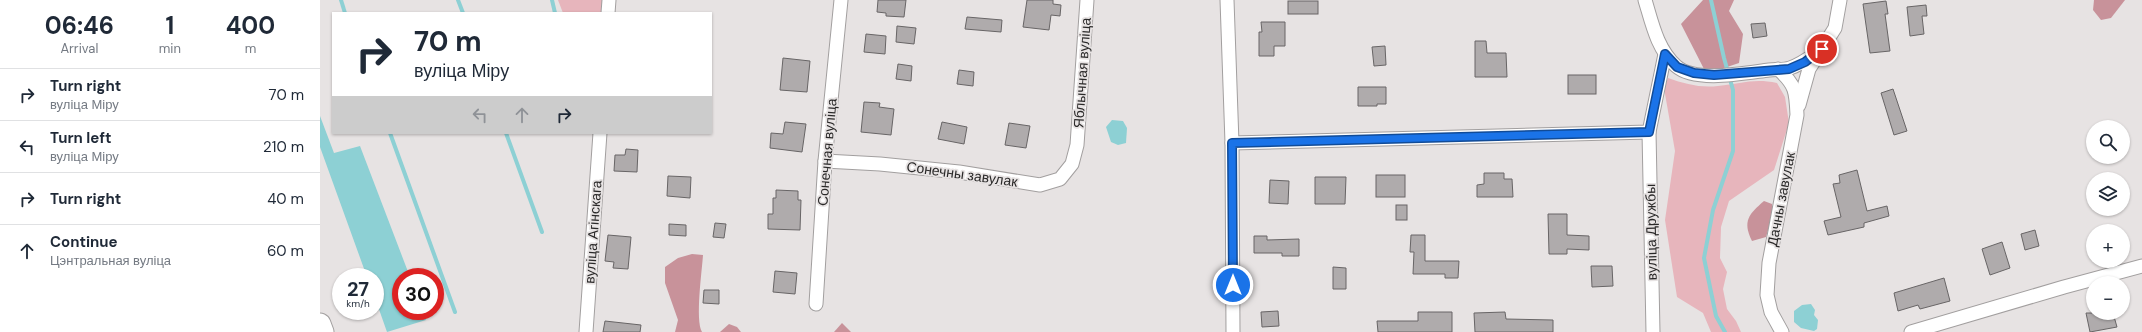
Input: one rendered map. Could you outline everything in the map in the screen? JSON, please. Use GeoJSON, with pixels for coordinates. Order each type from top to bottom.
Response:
{"type":"FeatureCollection","features":[{"type":"Feature","properties":{"kind":"main road"},"geometry":{"type":"LineString","coordinates":[[320,324],[324,332]]}},
{"type":"Feature","properties":{"kind":"street"},"geometry":{"type":"LineString","coordinates":[[608,12],[609,0]]}},
{"type":"Feature","properties":{"kind":"street","name":"Сонечная вуліца"},"geometry":{"type":"LineString","coordinates":[[816,304],[825,161],[841,0]]}},
{"type":"Feature","properties":{"kind":"street","name":"Яблычная вуліца"},"geometry":{"type":"LineString","coordinates":[[1076,145],[1087,0]]}},
{"type":"Feature","properties":{"kind":"street"},"geometry":{"type":"LineString","coordinates":[[1227,0],[1232,143],[1233,332]]}},
{"type":"Feature","properties":{"kind":"street"},"geometry":{"type":"LineString","coordinates":[[1645,0],[1654,31],[1665,54],[1677,67],[1694,73],[1714,75],[1789,69],[1805,62],[1822,49]]}},
{"type":"Feature","properties":{"kind":"street"},"geometry":{"type":"LineString","coordinates":[[1797,115],[1802,87],[1809,69],[1834,28],[1840,0]]}},
{"type":"Feature","properties":{"kind":"street","name":"вуліца Дружбы"},"geometry":{"type":"LineString","coordinates":[[1653,332],[1649,132],[1665,54]]}},
{"type":"Feature","properties":{"kind":"street","name":"Дачны завулак"},"geometry":{"type":"LineString","coordinates":[[1778,69],[1790,81],[1796,96],[1797,115],[1769,263],[1767,295],[1771,312],[1782,332]]}},
{"type":"Feature","properties":{"kind":"street"},"geometry":{"type":"LineString","coordinates":[[1232,143],[1649,132]]}},
{"type":"Feature","properties":{"kind":"street","name":"вуліца Агінскага"},"geometry":{"type":"LineString","coordinates":[[586,332],[600,134]]}},
{"type":"Feature","properties":{"kind":"street","name":"Сонечны завулак"},"geometry":{"type":"LineString","coordinates":[[825,161],[880,164],[959,172],[1040,186],[1060,179],[1072,164],[1076,145]]}},
{"type":"Feature","properties":{"kind":"street"},"geometry":{"type":"LineString","coordinates":[[1911,332],[2130,268],[2142,266]]}},
{"type":"Feature","properties":{"kind":"shaded area"},"geometry":{"type":"Polygon","coordinates":[[[558,0],[604,0],[603,12],[563,12],[558,0]]]}},
{"type":"Feature","properties":{"kind":"shaded area"},"geometry":{"type":"Polygon","coordinates":[[[1703,0],[1734,0],[1729,11],[1743,34],[1739,63],[1718,70],[1704,69],[1681,24],[1703,0]]]}},
{"type":"Feature","properties":{"kind":"shaded area"},"geometry":{"type":"Polygon","coordinates":[[[2094,0],[2125,0],[2111,18],[2101,20],[2093,10],[2094,0]]]}},
{"type":"Feature","properties":{"kind":"shaded area"},"geometry":{"type":"Polygon","coordinates":[[[1668,78],[1699,86],[1718,86],[1754,81],[1777,83],[1785,97],[1789,123],[1774,170],[1729,201],[1721,227],[1720,258],[1727,272],[1723,289],[1727,309],[1736,321],[1741,332],[1711,332],[1703,313],[1677,297],[1665,220],[1675,151],[1664,88],[1668,78]]]}},
{"type":"Feature","properties":{"kind":"shaded area"},"geometry":{"type":"Polygon","coordinates":[[[1764,201],[1772,204],[1772,217],[1766,237],[1752,241],[1747,223],[1754,210],[1764,201]]]}},
{"type":"Feature","properties":{"kind":"shaded area"},"geometry":{"type":"Polygon","coordinates":[[[692,254],[703,255],[699,307],[700,326],[702,332],[675,332],[678,320],[665,283],[665,267],[678,258],[692,254]]]}},
{"type":"Feature","properties":{"kind":"shaded area"},"geometry":{"type":"Polygon","coordinates":[[[842,323],[851,332],[834,332],[842,323]]]}},
{"type":"Feature","properties":{"kind":"shaded area"},"geometry":{"type":"Polygon","coordinates":[[[729,324],[737,327],[741,332],[720,332],[729,324]]]}},
{"type":"Feature","properties":{"kind":"water"},"geometry":{"type":"Polygon","coordinates":[[[320,116],[334,153],[360,146],[407,268],[392,268],[392,320],[426,320],[387,332],[383,320],[384,320],[384,268],[364,268],[320,147],[320,116]]]}},
{"type":"Feature","properties":{"kind":"water"},"geometry":{"type":"Polygon","coordinates":[[[1112,120],[1123,121],[1127,128],[1126,143],[1118,145],[1111,142],[1106,127],[1112,120]]]}},
{"type":"Feature","properties":{"kind":"water"},"geometry":{"type":"Polygon","coordinates":[[[1811,304],[1815,310],[1814,315],[1818,320],[1817,329],[1814,331],[1801,328],[1794,322],[1794,311],[1802,305],[1811,304]]]}},
{"type":"Feature","properties":{"kind":"building"},"geometry":{"type":"Polygon","coordinates":[[[878,0],[906,0],[904,17],[886,16],[886,13],[877,12],[878,0]]]}},
{"type":"Feature","properties":{"kind":"building"},"geometry":{"type":"Polygon","coordinates":[[[1027,0],[1053,0],[1053,4],[1061,5],[1060,16],[1051,15],[1049,30],[1023,27],[1027,0]]]}},
{"type":"Feature","properties":{"kind":"building"},"geometry":{"type":"Polygon","coordinates":[[[1288,1],[1318,1],[1318,14],[1288,14],[1288,1]]]}},
{"type":"Feature","properties":{"kind":"building"},"geometry":{"type":"Polygon","coordinates":[[[1886,1],[1888,14],[1885,14],[1890,51],[1870,53],[1863,4],[1886,1]]]}},
{"type":"Feature","properties":{"kind":"building"},"geometry":{"type":"Polygon","coordinates":[[[1926,5],[1927,16],[1922,16],[1924,34],[1910,36],[1907,7],[1926,5]]]}},
{"type":"Feature","properties":{"kind":"building"},"geometry":{"type":"Polygon","coordinates":[[[967,17],[1002,20],[1001,32],[965,29],[967,17]]]}},
{"type":"Feature","properties":{"kind":"building"},"geometry":{"type":"Polygon","coordinates":[[[1261,22],[1285,22],[1285,46],[1274,46],[1274,56],[1259,56],[1259,32],[1262,32],[1261,22]]]}},
{"type":"Feature","properties":{"kind":"building"},"geometry":{"type":"Polygon","coordinates":[[[1765,23],[1767,36],[1753,38],[1751,24],[1765,23]]]}},
{"type":"Feature","properties":{"kind":"building"},"geometry":{"type":"Polygon","coordinates":[[[897,26],[916,28],[914,44],[896,42],[897,26]]]}},
{"type":"Feature","properties":{"kind":"building"},"geometry":{"type":"Polygon","coordinates":[[[866,34],[886,36],[885,54],[864,52],[866,34]]]}},
{"type":"Feature","properties":{"kind":"building"},"geometry":{"type":"Polygon","coordinates":[[[1475,41],[1486,41],[1487,53],[1506,53],[1507,77],[1475,77],[1475,41]]]}},
{"type":"Feature","properties":{"kind":"building"},"geometry":{"type":"Polygon","coordinates":[[[1385,46],[1386,65],[1374,66],[1372,47],[1385,46]]]}},
{"type":"Feature","properties":{"kind":"building"},"geometry":{"type":"Polygon","coordinates":[[[783,58],[810,61],[807,92],[780,90],[783,58]]]}},
{"type":"Feature","properties":{"kind":"building"},"geometry":{"type":"Polygon","coordinates":[[[898,64],[912,66],[911,81],[896,79],[898,64]]]}},
{"type":"Feature","properties":{"kind":"building"},"geometry":{"type":"Polygon","coordinates":[[[959,70],[974,72],[973,86],[957,84],[959,70]]]}},
{"type":"Feature","properties":{"kind":"building"},"geometry":{"type":"Polygon","coordinates":[[[1568,75],[1596,75],[1596,94],[1568,94],[1568,75]]]}},
{"type":"Feature","properties":{"kind":"building"},"geometry":{"type":"Polygon","coordinates":[[[1358,87],[1386,87],[1386,104],[1377,104],[1377,106],[1358,106],[1358,87]]]}},
{"type":"Feature","properties":{"kind":"building"},"geometry":{"type":"Polygon","coordinates":[[[1893,89],[1907,131],[1894,135],[1881,93],[1893,89]]]}},
{"type":"Feature","properties":{"kind":"building"},"geometry":{"type":"Polygon","coordinates":[[[864,102],[880,103],[879,107],[894,109],[891,135],[861,132],[864,102]]]}},
{"type":"Feature","properties":{"kind":"building"},"geometry":{"type":"Polygon","coordinates":[[[785,122],[806,124],[802,152],[770,148],[771,133],[783,134],[785,122]]]}},
{"type":"Feature","properties":{"kind":"building"},"geometry":{"type":"Polygon","coordinates":[[[942,122],[967,127],[964,144],[938,139],[942,122]]]}},
{"type":"Feature","properties":{"kind":"building"},"geometry":{"type":"Polygon","coordinates":[[[1009,123],[1030,126],[1026,148],[1005,145],[1009,123]]]}},
{"type":"Feature","properties":{"kind":"building"},"geometry":{"type":"Polygon","coordinates":[[[626,149],[638,150],[637,172],[614,171],[615,155],[625,155],[626,149]]]}},
{"type":"Feature","properties":{"kind":"building"},"geometry":{"type":"Polygon","coordinates":[[[1857,170],[1867,211],[1887,206],[1889,216],[1864,223],[1864,227],[1828,235],[1824,221],[1841,217],[1833,184],[1840,183],[1839,175],[1857,170]]]}},
{"type":"Feature","properties":{"kind":"building"},"geometry":{"type":"Polygon","coordinates":[[[1484,173],[1504,173],[1504,179],[1512,179],[1513,197],[1477,197],[1477,185],[1484,184],[1484,173]]]}},
{"type":"Feature","properties":{"kind":"building"},"geometry":{"type":"Polygon","coordinates":[[[1376,175],[1405,175],[1405,197],[1376,197],[1376,175]]]}},
{"type":"Feature","properties":{"kind":"building"},"geometry":{"type":"Polygon","coordinates":[[[668,176],[691,177],[690,198],[667,196],[668,176]]]}},
{"type":"Feature","properties":{"kind":"building"},"geometry":{"type":"Polygon","coordinates":[[[1315,177],[1346,177],[1345,204],[1315,204],[1315,177]]]}},
{"type":"Feature","properties":{"kind":"building"},"geometry":{"type":"Polygon","coordinates":[[[1270,180],[1289,181],[1288,204],[1269,203],[1270,180]]]}},
{"type":"Feature","properties":{"kind":"building"},"geometry":{"type":"Polygon","coordinates":[[[776,190],[798,191],[798,200],[801,200],[800,230],[768,229],[768,214],[773,214],[773,198],[776,198],[776,190]]]}},
{"type":"Feature","properties":{"kind":"building"},"geometry":{"type":"Polygon","coordinates":[[[1396,205],[1407,205],[1407,220],[1396,220],[1396,205]]]}},
{"type":"Feature","properties":{"kind":"building"},"geometry":{"type":"Polygon","coordinates":[[[1548,214],[1567,214],[1567,235],[1589,236],[1589,250],[1567,249],[1567,254],[1549,254],[1548,214]]]}},
{"type":"Feature","properties":{"kind":"building"},"geometry":{"type":"Polygon","coordinates":[[[715,223],[726,224],[724,238],[713,237],[715,223]]]}},
{"type":"Feature","properties":{"kind":"building"},"geometry":{"type":"Polygon","coordinates":[[[669,224],[686,225],[686,236],[669,235],[669,224]]]}},
{"type":"Feature","properties":{"kind":"building"},"geometry":{"type":"Polygon","coordinates":[[[2035,230],[2039,246],[2025,250],[2021,234],[2035,230]]]}},
{"type":"Feature","properties":{"kind":"building"},"geometry":{"type":"Polygon","coordinates":[[[608,235],[631,237],[628,269],[613,268],[614,262],[605,261],[608,235]]]}},
{"type":"Feature","properties":{"kind":"building"},"geometry":{"type":"Polygon","coordinates":[[[1411,235],[1425,235],[1425,261],[1459,261],[1458,278],[1445,278],[1445,274],[1413,274],[1414,252],[1410,252],[1411,235]]]}},
{"type":"Feature","properties":{"kind":"building"},"geometry":{"type":"Polygon","coordinates":[[[1254,236],[1267,236],[1267,240],[1299,239],[1299,256],[1282,256],[1282,253],[1254,253],[1254,236]]]}},
{"type":"Feature","properties":{"kind":"building"},"geometry":{"type":"Polygon","coordinates":[[[2002,242],[2010,268],[1990,275],[1982,249],[2002,242]]]}},
{"type":"Feature","properties":{"kind":"building"},"geometry":{"type":"Polygon","coordinates":[[[1591,266],[1612,266],[1613,286],[1592,287],[1591,266]]]}},
{"type":"Feature","properties":{"kind":"building"},"geometry":{"type":"Polygon","coordinates":[[[1333,267],[1346,268],[1346,289],[1333,289],[1333,267]]]}},
{"type":"Feature","properties":{"kind":"building"},"geometry":{"type":"Polygon","coordinates":[[[775,271],[797,273],[795,294],[773,292],[775,271]]]}},
{"type":"Feature","properties":{"kind":"building"},"geometry":{"type":"Polygon","coordinates":[[[1944,278],[1950,301],[1920,309],[1918,305],[1898,311],[1894,293],[1944,278]]]}},
{"type":"Feature","properties":{"kind":"building"},"geometry":{"type":"Polygon","coordinates":[[[704,290],[719,290],[719,304],[703,303],[704,290]]]}},
{"type":"Feature","properties":{"kind":"building"},"geometry":{"type":"Polygon","coordinates":[[[1278,311],[1279,326],[1262,327],[1261,312],[1278,311]]]}},
{"type":"Feature","properties":{"kind":"building"},"geometry":{"type":"Polygon","coordinates":[[[1418,312],[1452,312],[1452,332],[1378,332],[1377,321],[1418,321],[1418,312]]]}},
{"type":"Feature","properties":{"kind":"building"},"geometry":{"type":"Polygon","coordinates":[[[1505,312],[1506,319],[1553,320],[1553,332],[1475,332],[1474,313],[1505,312]]]}},
{"type":"Feature","properties":{"kind":"building"},"geometry":{"type":"Polygon","coordinates":[[[2087,320],[2115,320],[2117,327],[2090,332],[2087,320]]]}},
{"type":"Feature","properties":{"kind":"building"},"geometry":{"type":"Polygon","coordinates":[[[605,321],[641,325],[640,332],[603,332],[605,321]]]}},
{"type":"Feature","properties":{"kind":"waterway"},"geometry":{"type":"LineString","coordinates":[[341,0],[345,12]]}},
{"type":"Feature","properties":{"kind":"waterway"},"geometry":{"type":"LineString","coordinates":[[458,0],[463,12]]}},
{"type":"Feature","properties":{"kind":"waterway"},"geometry":{"type":"LineString","coordinates":[[552,0],[555,12]]}},
{"type":"Feature","properties":{"kind":"waterway"},"geometry":{"type":"LineString","coordinates":[[1711,0],[1733,90],[1733,151],[1713,210],[1704,258],[1716,316],[1725,332]]}},
{"type":"Feature","properties":{"kind":"waterway"},"geometry":{"type":"LineString","coordinates":[[390,134],[455,312]]}},
{"type":"Feature","properties":{"kind":"waterway"},"geometry":{"type":"LineString","coordinates":[[506,134],[542,232]]}},
{"type":"Feature","properties":{"kind":"route"},"geometry":{"type":"LineString","coordinates":[[1233,285],[1232,143],[1649,132],[1665,54],[1677,67],[1694,73],[1714,75],[1789,69],[1805,62],[1822,49]]}}]}
